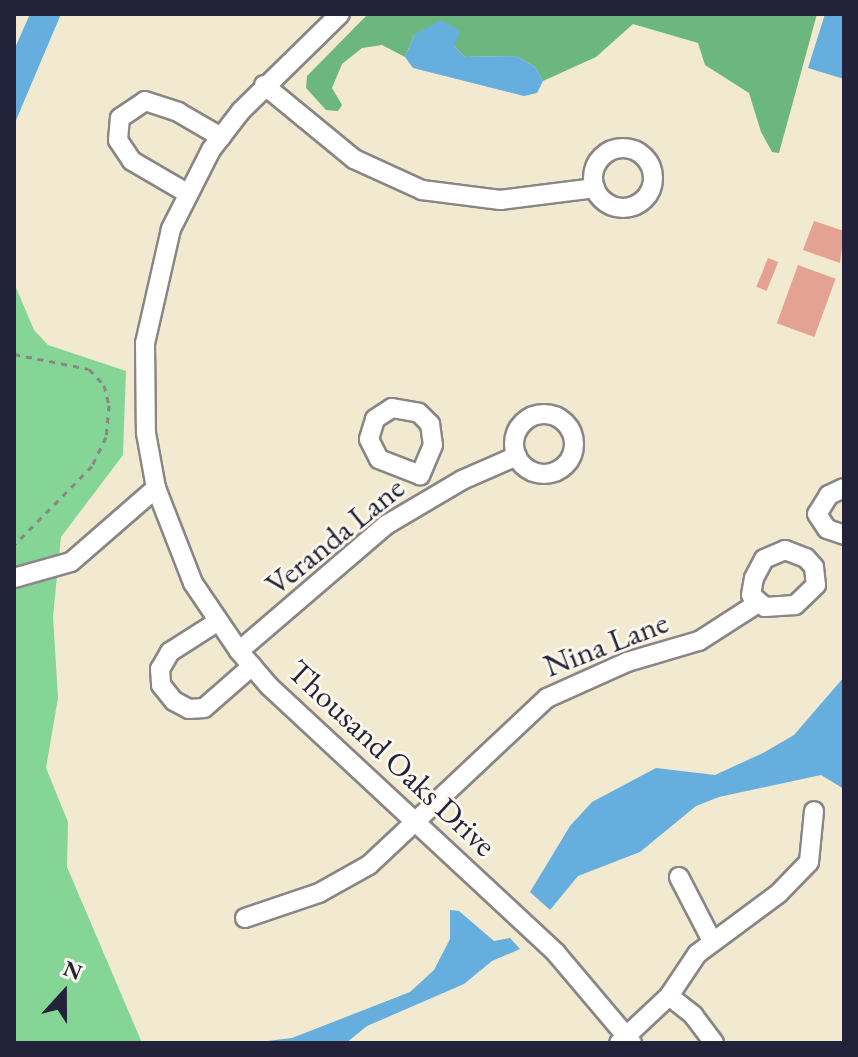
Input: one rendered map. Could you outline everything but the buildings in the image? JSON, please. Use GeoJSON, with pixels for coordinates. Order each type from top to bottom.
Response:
{"type":"FeatureCollection","features":[{"type":"Feature","properties":{"kind":"street","name":"Thousand Oaks Drive"},"geometry":{"type":"LineString","coordinates":[[340,14],[264,85],[221,137],[187,193],[159,266],[145,343],[146,433],[156,488],[193,583],[239,651],[556,953],[626,1041]]}},
{"type":"Feature","properties":{"kind":"street"},"geometry":{"type":"LineString","coordinates":[[264,85],[354,159],[422,190],[500,200],[595,188]]}},
{"type":"Feature","properties":{"kind":"street"},"geometry":{"type":"LineString","coordinates":[[187,193],[132,161],[118,140],[120,118],[145,101],[178,112],[221,137]]}},
{"type":"Feature","properties":{"kind":"street","name":"Veranda Lane"},"geometry":{"type":"LineString","coordinates":[[239,651],[349,554],[432,496],[517,456]]}},
{"type":"Feature","properties":{"kind":"street"},"geometry":{"type":"LineString","coordinates":[[420,475],[432,496]]}},
{"type":"Feature","properties":{"kind":"street"},"geometry":{"type":"LineString","coordinates":[[14,578],[71,562],[156,488]]}},
{"type":"Feature","properties":{"kind":"street"},"geometry":{"type":"LineString","coordinates":[[844,488],[829,495],[817,514],[827,529],[844,535]]}},
{"type":"Feature","properties":{"kind":"street","name":"Nina Lane"},"geometry":{"type":"LineString","coordinates":[[245,918],[343,882],[418,823],[448,787],[547,698],[627,662],[699,641],[758,603]]}},
{"type":"Feature","properties":{"kind":"street"},"geometry":{"type":"LineString","coordinates":[[217,622],[170,652],[160,669],[161,685],[174,701],[189,709],[204,708],[252,666]]}},
{"type":"Feature","properties":{"kind":"street"},"geometry":{"type":"LineString","coordinates":[[626,1041],[669,996],[712,941],[779,893],[809,862],[814,811]]}},
{"type":"Feature","properties":{"kind":"street"},"geometry":{"type":"LineString","coordinates":[[679,877],[712,941]]}},
{"type":"Feature","properties":{"kind":"street"},"geometry":{"type":"LineString","coordinates":[[669,996],[693,1015],[714,1043]]}},
{"type":"Feature","properties":{"kind":"path"},"geometry":{"type":"LineString","coordinates":[[14,354],[89,369],[104,385],[109,405],[106,437],[92,466],[14,545]]}},
{"type":"Feature","properties":{"kind":"green space"},"geometry":{"type":"Polygon","coordinates":[[[368,14],[817,14],[779,153],[772,152],[761,132],[749,93],[705,65],[698,43],[633,24],[596,57],[543,81],[535,67],[516,56],[465,57],[454,46],[414,35],[405,57],[382,45],[362,48],[342,64],[332,88],[342,105],[338,111],[326,110],[306,88],[307,76],[368,14]]]}},
{"type":"Feature","properties":{"kind":"green space"},"geometry":{"type":"Polygon","coordinates":[[[14,283],[34,330],[48,345],[126,371],[123,455],[61,537],[53,616],[58,698],[46,768],[68,822],[67,867],[142,1043],[14,1043],[14,283]]]}},
{"type":"Feature","properties":{"kind":"water"},"geometry":{"type":"Polygon","coordinates":[[[30,14],[61,14],[14,125],[14,50],[30,14]]]}},
{"type":"Feature","properties":{"kind":"water"},"geometry":{"type":"Polygon","coordinates":[[[825,14],[844,14],[844,79],[808,68],[825,14]]]}},
{"type":"Feature","properties":{"kind":"water"},"geometry":{"type":"Polygon","coordinates":[[[441,20],[460,31],[454,46],[465,57],[516,56],[535,67],[543,81],[537,93],[524,96],[413,68],[405,57],[414,35],[441,20]]]}},
{"type":"Feature","properties":{"kind":"water"},"geometry":{"type":"Polygon","coordinates":[[[844,677],[844,789],[821,775],[719,797],[696,806],[640,852],[578,876],[550,910],[530,892],[570,826],[592,802],[656,768],[715,775],[763,753],[794,735],[844,677]]]}},
{"type":"Feature","properties":{"kind":"water"},"geometry":{"type":"Polygon","coordinates":[[[450,910],[459,911],[494,941],[510,938],[520,949],[492,961],[464,984],[367,1026],[346,1043],[250,1043],[292,1038],[410,992],[434,970],[450,939],[450,910]]]}}]}
